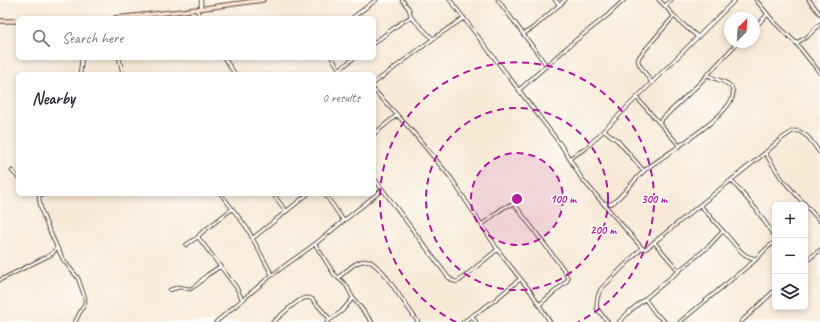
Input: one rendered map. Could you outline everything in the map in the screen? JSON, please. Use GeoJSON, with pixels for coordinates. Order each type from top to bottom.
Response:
{"type":"FeatureCollection","features":[{"type":"Feature","properties":{"kind":"main road"},"geometry":{"type":"LineString","coordinates":[[133,16],[196,9],[236,2],[263,0]]}},
{"type":"Feature","properties":{"kind":"main road"},"geometry":{"type":"LineString","coordinates":[[0,21],[16,21]]}},
{"type":"Feature","properties":{"kind":"street"},"geometry":{"type":"LineString","coordinates":[[201,0],[201,8]]}},
{"type":"Feature","properties":{"kind":"street"},"geometry":{"type":"LineString","coordinates":[[355,16],[376,0]]}},
{"type":"Feature","properties":{"kind":"street"},"geometry":{"type":"LineString","coordinates":[[402,0],[409,9],[411,17],[433,39]]}},
{"type":"Feature","properties":{"kind":"street"},"geometry":{"type":"LineString","coordinates":[[450,0],[570,158],[582,179],[642,248]]}},
{"type":"Feature","properties":{"kind":"street"},"geometry":{"type":"LineString","coordinates":[[498,0],[547,66]]}},
{"type":"Feature","properties":{"kind":"street"},"geometry":{"type":"LineString","coordinates":[[555,0],[560,5]]}},
{"type":"Feature","properties":{"kind":"street"},"geometry":{"type":"LineString","coordinates":[[523,34],[533,28],[566,0]]}},
{"type":"Feature","properties":{"kind":"street"},"geometry":{"type":"LineString","coordinates":[[519,90],[624,0]]}},
{"type":"Feature","properties":{"kind":"street"},"geometry":{"type":"LineString","coordinates":[[659,0],[674,16],[698,37]]}},
{"type":"Feature","properties":{"kind":"street"},"geometry":{"type":"LineString","coordinates":[[665,6],[671,0]]}},
{"type":"Feature","properties":{"kind":"street"},"geometry":{"type":"LineString","coordinates":[[570,158],[586,148],[735,0]]}},
{"type":"Feature","properties":{"kind":"street"},"geometry":{"type":"LineString","coordinates":[[756,0],[768,15],[796,43],[820,74]]}},
{"type":"Feature","properties":{"kind":"street"},"geometry":{"type":"LineString","coordinates":[[808,0],[820,14]]}},
{"type":"Feature","properties":{"kind":"street"},"geometry":{"type":"LineString","coordinates":[[196,9],[200,16]]}},
{"type":"Feature","properties":{"kind":"street"},"geometry":{"type":"LineString","coordinates":[[760,22],[768,15]]}},
{"type":"Feature","properties":{"kind":"street"},"geometry":{"type":"LineString","coordinates":[[652,83],[639,64],[638,60],[674,16]]}},
{"type":"Feature","properties":{"kind":"street"},"geometry":{"type":"LineString","coordinates":[[376,42],[411,17]]}},
{"type":"Feature","properties":{"kind":"street"},"geometry":{"type":"LineString","coordinates":[[376,82],[464,18]]}},
{"type":"Feature","properties":{"kind":"street"},"geometry":{"type":"LineString","coordinates":[[796,43],[807,37],[820,24]]}},
{"type":"Feature","properties":{"kind":"street"},"geometry":{"type":"LineString","coordinates":[[658,122],[708,75],[733,48]]}},
{"type":"Feature","properties":{"kind":"street"},"geometry":{"type":"LineString","coordinates":[[80,72],[82,60]]}},
{"type":"Feature","properties":{"kind":"street"},"geometry":{"type":"LineString","coordinates":[[120,60],[122,72]]}},
{"type":"Feature","properties":{"kind":"street"},"geometry":{"type":"LineString","coordinates":[[225,60],[233,72]]}},
{"type":"Feature","properties":{"kind":"street"},"geometry":{"type":"LineString","coordinates":[[333,60],[340,70]]}},
{"type":"Feature","properties":{"kind":"street"},"geometry":{"type":"LineString","coordinates":[[337,72],[352,60]]}},
{"type":"Feature","properties":{"kind":"street"},"geometry":{"type":"LineString","coordinates":[[602,203],[609,204],[614,202],[644,171],[679,145],[686,142],[704,129],[721,112],[732,97],[732,87],[708,75]]}},
{"type":"Feature","properties":{"kind":"street"},"geometry":{"type":"LineString","coordinates":[[376,92],[440,164],[498,249],[531,292],[550,322]]}},
{"type":"Feature","properties":{"kind":"street"},"geometry":{"type":"LineString","coordinates":[[637,98],[679,145]]}},
{"type":"Feature","properties":{"kind":"street"},"geometry":{"type":"LineString","coordinates":[[376,132],[397,115]]}},
{"type":"Feature","properties":{"kind":"street"},"geometry":{"type":"LineString","coordinates":[[604,130],[618,141],[644,171]]}},
{"type":"Feature","properties":{"kind":"street"},"geometry":{"type":"LineString","coordinates":[[608,322],[597,309],[596,301],[598,295],[601,289],[642,248],[644,249],[654,242],[791,132],[797,130],[808,137],[820,153]]}},
{"type":"Feature","properties":{"kind":"street"},"geometry":{"type":"LineString","coordinates":[[765,153],[782,179],[820,221]]}},
{"type":"Feature","properties":{"kind":"street"},"geometry":{"type":"LineString","coordinates":[[12,171],[16,175]]}},
{"type":"Feature","properties":{"kind":"street"},"geometry":{"type":"LineString","coordinates":[[731,180],[756,210],[772,233]]}},
{"type":"Feature","properties":{"kind":"street"},"geometry":{"type":"LineString","coordinates":[[376,181],[448,277],[453,281],[459,281],[498,249]]}},
{"type":"Feature","properties":{"kind":"street"},"geometry":{"type":"LineString","coordinates":[[376,195],[382,190]]}},
{"type":"Feature","properties":{"kind":"street"},"geometry":{"type":"LineString","coordinates":[[38,196],[44,217],[57,247],[64,261],[78,278],[85,298],[85,302],[75,322]]}},
{"type":"Feature","properties":{"kind":"street"},"geometry":{"type":"LineString","coordinates":[[222,196],[247,228],[272,275]]}},
{"type":"Feature","properties":{"kind":"street"},"geometry":{"type":"LineString","coordinates":[[275,196],[286,211]]}},
{"type":"Feature","properties":{"kind":"street"},"geometry":{"type":"LineString","coordinates":[[253,238],[305,196]]}},
{"type":"Feature","properties":{"kind":"street"},"geometry":{"type":"LineString","coordinates":[[326,196],[343,220]]}},
{"type":"Feature","properties":{"kind":"street"},"geometry":{"type":"LineString","coordinates":[[216,322],[272,275],[315,244],[374,196]]}},
{"type":"Feature","properties":{"kind":"street"},"geometry":{"type":"LineString","coordinates":[[482,224],[504,208],[510,205],[515,205],[564,270],[568,278],[566,282],[539,305]]}},
{"type":"Feature","properties":{"kind":"street"},"geometry":{"type":"LineString","coordinates":[[700,205],[745,256],[753,260]]}},
{"type":"Feature","properties":{"kind":"street"},"geometry":{"type":"LineString","coordinates":[[186,245],[232,209]]}},
{"type":"Feature","properties":{"kind":"street"},"geometry":{"type":"LineString","coordinates":[[619,322],[708,247],[723,232]]}},
{"type":"Feature","properties":{"kind":"street"},"geometry":{"type":"LineString","coordinates":[[198,237],[236,287],[242,299]]}},
{"type":"Feature","properties":{"kind":"street"},"geometry":{"type":"LineString","coordinates":[[654,242],[679,271]]}},
{"type":"Feature","properties":{"kind":"street"},"geometry":{"type":"LineString","coordinates":[[680,322],[753,260],[758,258],[772,243]]}},
{"type":"Feature","properties":{"kind":"street"},"geometry":{"type":"LineString","coordinates":[[315,244],[338,278],[346,285],[353,298],[372,322]]}},
{"type":"Feature","properties":{"kind":"street"},"geometry":{"type":"LineString","coordinates":[[0,280],[52,254],[57,247]]}},
{"type":"Feature","properties":{"kind":"street"},"geometry":{"type":"LineString","coordinates":[[808,260],[820,250]]}},
{"type":"Feature","properties":{"kind":"street"},"geometry":{"type":"LineString","coordinates":[[338,278],[356,263],[370,261],[383,272],[418,322]]}},
{"type":"Feature","properties":{"kind":"street"},"geometry":{"type":"LineString","coordinates":[[170,290],[179,287],[190,289],[221,266]]}},
{"type":"Feature","properties":{"kind":"street"},"geometry":{"type":"LineString","coordinates":[[463,322],[495,300],[520,279]]}},
{"type":"Feature","properties":{"kind":"street"},"geometry":{"type":"LineString","coordinates":[[741,322],[772,293]]}},
{"type":"Feature","properties":{"kind":"street"},"geometry":{"type":"LineString","coordinates":[[273,322],[299,301],[308,298],[312,300],[330,319]]}},
{"type":"Feature","properties":{"kind":"street"},"geometry":{"type":"LineString","coordinates":[[327,322],[342,311],[353,298]]}},
{"type":"Feature","properties":{"kind":"street"},"geometry":{"type":"LineString","coordinates":[[645,299],[655,313],[665,322]]}},
{"type":"Feature","properties":{"kind":"street"},"geometry":{"type":"LineString","coordinates":[[472,316],[476,322]]}}]}
